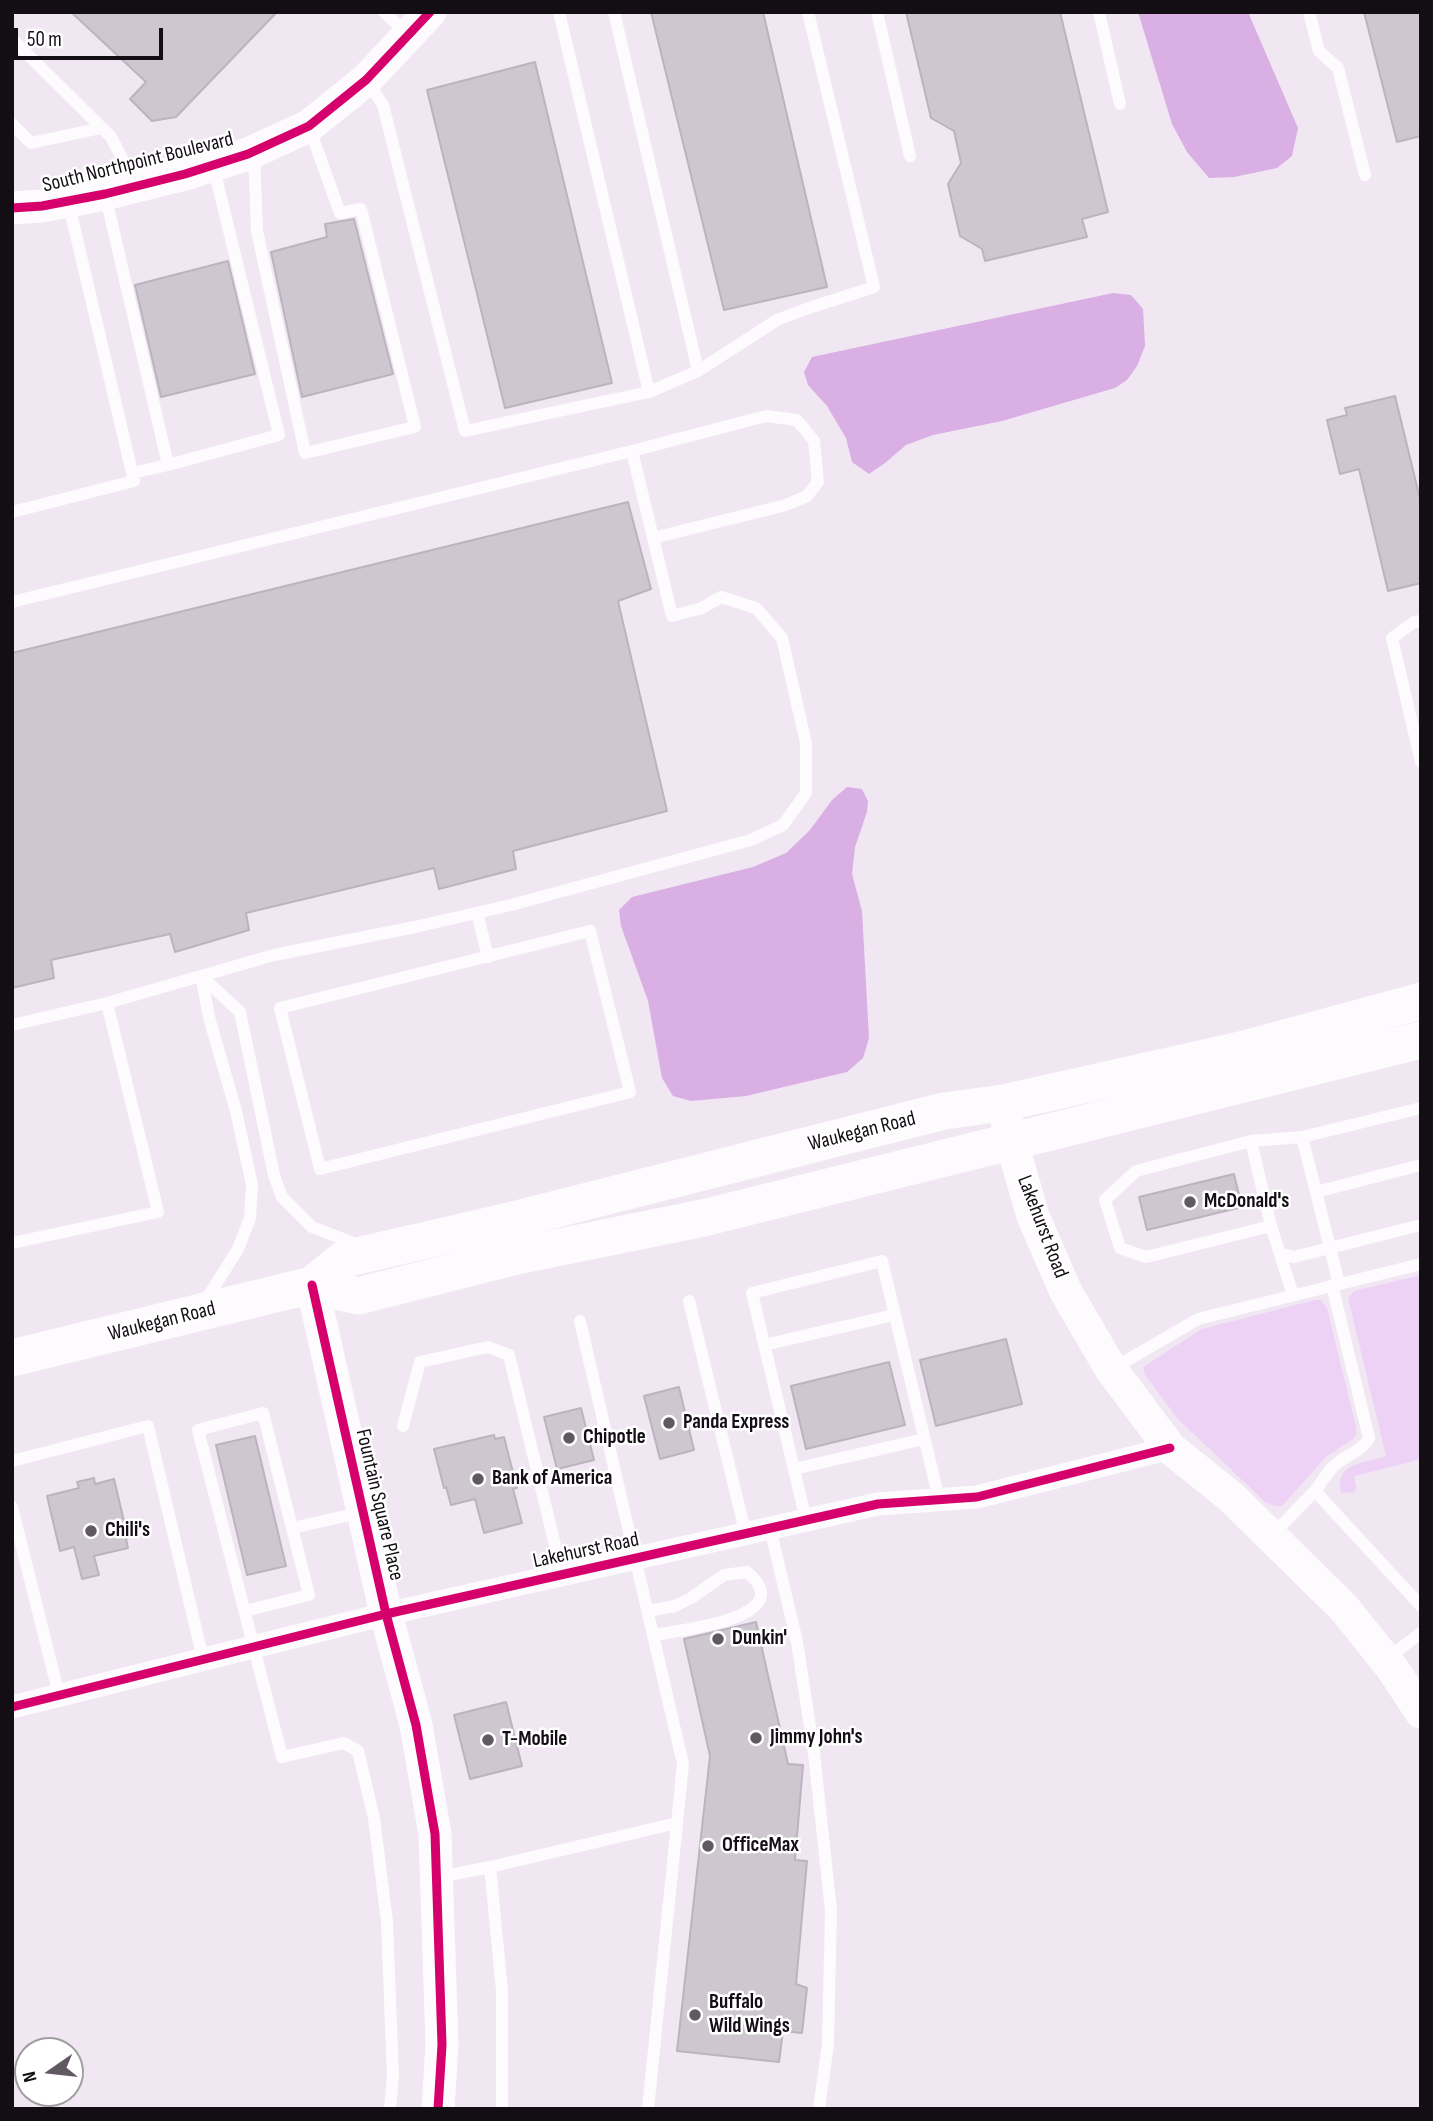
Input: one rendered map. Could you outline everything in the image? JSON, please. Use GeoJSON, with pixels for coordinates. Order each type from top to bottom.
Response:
{"type":"FeatureCollection","features":[{"type":"Feature","properties":{"kind":"main road","name":"Waukegan Road"},"geometry":{"type":"LineString","coordinates":[[12,1358],[312,1285],[344,1259],[505,1222],[944,1111],[1003,1103],[1240,1050],[1421,1001]]}},
{"type":"Feature","properties":{"kind":"main road","name":"Waukegan Road"},"geometry":{"type":"LineString","coordinates":[[312,1285],[358,1296],[521,1255],[703,1217],[1421,1040]]}},
{"type":"Feature","properties":{"kind":"street","name":"South Northpoint Boulevard"},"geometry":{"type":"LineString","coordinates":[[12,208],[42,206],[117,191],[254,151],[309,126],[366,80],[419,24]]}},
{"type":"Feature","properties":{"kind":"street","name":"Lakehurst Road"},"geometry":{"type":"LineString","coordinates":[[1003,1103],[1033,1216],[1066,1292],[1111,1369],[1170,1448],[1231,1497],[1344,1608],[1421,1712]]}},
{"type":"Feature","properties":{"kind":"street","name":"Fountain Square Place"},"geometry":{"type":"LineString","coordinates":[[312,1285],[386,1614],[416,1725],[435,1834],[442,2045],[438,2109]]}},
{"type":"Feature","properties":{"kind":"street","name":"Lakehurst Road"},"geometry":{"type":"LineString","coordinates":[[12,1707],[386,1614],[562,1574],[878,1504],[977,1497],[1170,1448]]}},
{"type":"Feature","properties":{"kind":"lane"},"geometry":{"type":"LineString","coordinates":[[384,12],[419,24]]}},
{"type":"Feature","properties":{"kind":"lane"},"geometry":{"type":"LineString","coordinates":[[559,12],[649,392]]}},
{"type":"Feature","properties":{"kind":"lane"},"geometry":{"type":"LineString","coordinates":[[614,12],[698,372]]}},
{"type":"Feature","properties":{"kind":"lane"},"geometry":{"type":"LineString","coordinates":[[366,80],[383,105],[466,431],[649,392],[698,372],[777,320],[874,287],[808,12]]}},
{"type":"Feature","properties":{"kind":"lane"},"geometry":{"type":"LineString","coordinates":[[877,12],[910,156]]}},
{"type":"Feature","properties":{"kind":"lane"},"geometry":{"type":"LineString","coordinates":[[1099,12],[1120,104]]}},
{"type":"Feature","properties":{"kind":"lane"},"geometry":{"type":"LineString","coordinates":[[1309,12],[1319,51],[1338,68],[1365,175]]}},
{"type":"Feature","properties":{"kind":"lane"},"geometry":{"type":"LineString","coordinates":[[12,39],[102,128],[111,138],[124,162],[117,191],[168,465]]}},
{"type":"Feature","properties":{"kind":"lane"},"geometry":{"type":"LineString","coordinates":[[12,124],[31,143],[102,128]]}},
{"type":"Feature","properties":{"kind":"lane"},"geometry":{"type":"LineString","coordinates":[[254,151],[257,231],[305,453],[415,427],[361,209],[340,213],[309,126]]}},
{"type":"Feature","properties":{"kind":"lane"},"geometry":{"type":"LineString","coordinates":[[132,473],[279,435],[213,165]]}},
{"type":"Feature","properties":{"kind":"lane"},"geometry":{"type":"LineString","coordinates":[[12,512],[134,481],[68,201]]}},
{"type":"Feature","properties":{"kind":"lane"},"geometry":{"type":"LineString","coordinates":[[12,602],[766,416],[797,420],[814,441],[818,482],[807,496],[786,505],[653,538]]}},
{"type":"Feature","properties":{"kind":"lane"},"geometry":{"type":"LineString","coordinates":[[12,1025],[107,1003],[274,955],[477,913],[751,840],[783,825],[806,793],[806,743],[782,638],[756,608],[721,597],[702,608],[672,616],[632,451]]}},
{"type":"Feature","properties":{"kind":"lane"},"geometry":{"type":"LineString","coordinates":[[1421,621],[1413,622],[1392,638],[1421,762]]}},
{"type":"Feature","properties":{"kind":"lane"},"geometry":{"type":"LineString","coordinates":[[477,913],[488,957]]}},
{"type":"Feature","properties":{"kind":"lane"},"geometry":{"type":"LineString","coordinates":[[590,931],[630,1092],[320,1169],[280,1008],[488,957],[590,931]]}},
{"type":"Feature","properties":{"kind":"lane"},"geometry":{"type":"LineString","coordinates":[[201,976],[240,1012],[274,1175],[282,1197],[313,1227],[376,1251]]}},
{"type":"Feature","properties":{"kind":"lane"},"geometry":{"type":"LineString","coordinates":[[197,1314],[238,1249],[250,1218],[252,1185],[201,976]]}},
{"type":"Feature","properties":{"kind":"lane"},"geometry":{"type":"LineString","coordinates":[[12,1243],[158,1212],[107,1003]]}},
{"type":"Feature","properties":{"kind":"lane"},"geometry":{"type":"LineString","coordinates":[[1271,1226],[1146,1257],[1120,1248],[1105,1200],[1136,1171],[1251,1141],[1302,1137],[1421,1108]]}},
{"type":"Feature","properties":{"kind":"lane"},"geometry":{"type":"LineString","coordinates":[[1271,1536],[1315,1491],[1332,1467],[1365,1446],[1369,1438],[1330,1248],[1302,1137]]}},
{"type":"Feature","properties":{"kind":"lane"},"geometry":{"type":"LineString","coordinates":[[1251,1141],[1271,1226],[1293,1295]]}},
{"type":"Feature","properties":{"kind":"lane"},"geometry":{"type":"LineString","coordinates":[[1316,1192],[1421,1166]]}},
{"type":"Feature","properties":{"kind":"lane"},"geometry":{"type":"LineString","coordinates":[[1281,1254],[1294,1257],[1421,1225]]}},
{"type":"Feature","properties":{"kind":"lane"},"geometry":{"type":"LineString","coordinates":[[806,1520],[752,1293],[882,1261],[939,1499]]}},
{"type":"Feature","properties":{"kind":"lane"},"geometry":{"type":"LineString","coordinates":[[1111,1369],[1198,1319],[1421,1264]]}},
{"type":"Feature","properties":{"kind":"lane"},"geometry":{"type":"LineString","coordinates":[[689,1301],[746,1535]]}},
{"type":"Feature","properties":{"kind":"lane"},"geometry":{"type":"LineString","coordinates":[[764,1345],[894,1315]]}},
{"type":"Feature","properties":{"kind":"lane"},"geometry":{"type":"LineString","coordinates":[[580,1321],[683,1764],[648,2109]]}},
{"type":"Feature","properties":{"kind":"lane"},"geometry":{"type":"LineString","coordinates":[[403,1426],[420,1362],[488,1347],[509,1355],[562,1574]]}},
{"type":"Feature","properties":{"kind":"lane"},"geometry":{"type":"LineString","coordinates":[[245,1611],[309,1595],[263,1413],[198,1430],[282,1757],[344,1743],[358,1751],[373,1818],[387,1922],[393,2077],[390,2109]]}},
{"type":"Feature","properties":{"kind":"lane"},"geometry":{"type":"LineString","coordinates":[[12,1461],[148,1426],[203,1659]]}},
{"type":"Feature","properties":{"kind":"lane"},"geometry":{"type":"LineString","coordinates":[[794,1469],[924,1439]]}},
{"type":"Feature","properties":{"kind":"lane"},"geometry":{"type":"LineString","coordinates":[[1315,1491],[1421,1606]]}},
{"type":"Feature","properties":{"kind":"lane"},"geometry":{"type":"LineString","coordinates":[[12,1507],[59,1695]]}},
{"type":"Feature","properties":{"kind":"lane"},"geometry":{"type":"LineString","coordinates":[[292,1528],[363,1512]]}},
{"type":"Feature","properties":{"kind":"lane"},"geometry":{"type":"LineString","coordinates":[[770,1528],[797,1642],[831,1911],[828,2044],[819,2109]]}},
{"type":"Feature","properties":{"kind":"lane"},"geometry":{"type":"LineString","coordinates":[[648,1611],[675,1606],[724,1575],[747,1572],[758,1581],[761,1596],[757,1606],[742,1616],[654,1635]]}},
{"type":"Feature","properties":{"kind":"lane"},"geometry":{"type":"LineString","coordinates":[[1385,1660],[1421,1633]]}},
{"type":"Feature","properties":{"kind":"lane"},"geometry":{"type":"LineString","coordinates":[[436,1878],[677,1823]]}},
{"type":"Feature","properties":{"kind":"lane"},"geometry":{"type":"LineString","coordinates":[[490,1867],[502,1990],[502,2109]]}},
{"type":"Feature","properties":{"kind":"shaded area"},"geometry":{"type":"Polygon","coordinates":[[[1138,12],[1248,12],[1298,128],[1292,156],[1277,168],[1234,177],[1209,178],[1187,152],[1172,124],[1138,12]]]}},
{"type":"Feature","properties":{"kind":"shaded area"},"geometry":{"type":"Polygon","coordinates":[[[1113,293],[1131,295],[1143,309],[1145,346],[1137,366],[1127,380],[1115,388],[1002,421],[933,435],[906,445],[869,474],[852,462],[846,438],[827,406],[808,385],[804,372],[812,357],[1113,293]]]}},
{"type":"Feature","properties":{"kind":"shaded area"},"geometry":{"type":"Polygon","coordinates":[[[847,787],[862,789],[868,801],[855,847],[852,874],[862,911],[869,1038],[863,1058],[847,1072],[746,1096],[691,1101],[673,1096],[662,1078],[648,1001],[621,926],[619,910],[632,897],[753,867],[786,853],[810,830],[832,800],[847,787]]]}},
{"type":"Feature","properties":{"kind":"shaded area"},"geometry":{"type":"Polygon","coordinates":[[[1421,1275],[1421,1459],[1354,1476],[1355,1492],[1341,1493],[1342,1475],[1347,1470],[1386,1456],[1348,1298],[1354,1291],[1421,1275]]]}},
{"type":"Feature","properties":{"kind":"shaded area"},"geometry":{"type":"Polygon","coordinates":[[[1321,1300],[1327,1308],[1356,1434],[1353,1439],[1327,1456],[1282,1506],[1275,1506],[1265,1502],[1177,1418],[1145,1375],[1143,1367],[1202,1329],[1321,1300]]]}},
{"type":"Feature","properties":{"kind":"building"},"geometry":{"type":"Polygon","coordinates":[[[71,12],[277,12],[176,117],[152,121],[130,99],[146,82],[71,12]]]}},
{"type":"Feature","properties":{"kind":"building"},"geometry":{"type":"Polygon","coordinates":[[[651,12],[763,12],[827,287],[724,310],[651,12]]]}},
{"type":"Feature","properties":{"kind":"building"},"geometry":{"type":"Polygon","coordinates":[[[906,12],[1060,12],[1108,212],[1082,219],[1087,237],[985,261],[982,249],[960,236],[948,184],[961,163],[954,131],[931,118],[906,12]]]}},
{"type":"Feature","properties":{"kind":"building"},"geometry":{"type":"Polygon","coordinates":[[[1364,12],[1421,12],[1421,136],[1397,142],[1364,12]]]}},
{"type":"Feature","properties":{"kind":"building"},"geometry":{"type":"Polygon","coordinates":[[[535,62],[612,383],[505,408],[427,90],[535,62]]]}},
{"type":"Feature","properties":{"kind":"building"},"geometry":{"type":"Polygon","coordinates":[[[354,219],[393,374],[302,397],[271,252],[327,237],[325,224],[354,219]]]}},
{"type":"Feature","properties":{"kind":"building"},"geometry":{"type":"Polygon","coordinates":[[[228,261],[255,374],[161,397],[135,285],[228,261]]]}},
{"type":"Feature","properties":{"kind":"building"},"geometry":{"type":"Polygon","coordinates":[[[1395,396],[1421,503],[1421,583],[1388,591],[1359,469],[1340,474],[1327,420],[1347,415],[1345,408],[1395,396]]]}},
{"type":"Feature","properties":{"kind":"building"},"geometry":{"type":"Polygon","coordinates":[[[628,502],[651,589],[618,601],[667,811],[513,851],[516,869],[439,889],[434,868],[246,913],[249,930],[175,952],[170,934],[51,960],[54,978],[12,988],[12,653],[628,502]]]}},
{"type":"Feature","properties":{"kind":"building","name":"McDonald's"},"geometry":{"type":"Polygon","coordinates":[[[1234,1174],[1242,1207],[1147,1230],[1139,1197],[1234,1174]]]}},
{"type":"Feature","properties":{"kind":"building"},"geometry":{"type":"Polygon","coordinates":[[[1006,1339],[1022,1404],[936,1426],[920,1360],[1006,1339]]]}},
{"type":"Feature","properties":{"kind":"building"},"geometry":{"type":"Polygon","coordinates":[[[889,1362],[905,1425],[806,1449],[791,1386],[889,1362]]]}},
{"type":"Feature","properties":{"kind":"building","name":"Panda Express"},"geometry":{"type":"Polygon","coordinates":[[[679,1387],[694,1450],[660,1459],[644,1396],[679,1387]]]}},
{"type":"Feature","properties":{"kind":"building","name":"Chipotle"},"geometry":{"type":"Polygon","coordinates":[[[581,1408],[594,1460],[557,1469],[544,1417],[581,1408]]]}},
{"type":"Feature","properties":{"kind":"building","name":"Bank of America"},"geometry":{"type":"Polygon","coordinates":[[[494,1435],[495,1439],[504,1437],[517,1488],[513,1489],[522,1523],[484,1533],[475,1499],[451,1505],[434,1449],[494,1435]]]}},
{"type":"Feature","properties":{"kind":"building"},"geometry":{"type":"Polygon","coordinates":[[[255,1436],[286,1566],[247,1575],[216,1445],[255,1436]]]}},
{"type":"Feature","properties":{"kind":"building","name":"Chili's"},"geometry":{"type":"Polygon","coordinates":[[[94,1478],[95,1484],[114,1479],[128,1548],[94,1556],[99,1575],[82,1579],[74,1547],[60,1551],[47,1496],[79,1488],[77,1482],[94,1478]]]}},
{"type":"Feature","properties":{"kind":"building"},"geometry":{"type":"Polygon","coordinates":[[[756,1622],[788,1764],[803,1765],[795,1860],[807,1861],[796,1984],[807,1988],[802,2033],[783,2031],[779,2062],[677,2051],[710,1756],[684,1639],[756,1622]]]}},
{"type":"Feature","properties":{"kind":"building","name":"T-Mobile"},"geometry":{"type":"Polygon","coordinates":[[[506,1702],[522,1766],[470,1779],[454,1715],[506,1702]]]}},
{"type":"Feature","properties":{"kind":"cycle path"},"geometry":{"type":"LineString","coordinates":[[12,208],[42,206],[105,194],[185,174],[248,154],[309,126],[366,80],[430,12]]}},
{"type":"Feature","properties":{"kind":"cycle path"},"geometry":{"type":"LineString","coordinates":[[312,1285],[386,1614],[416,1725],[435,1834],[442,2045],[438,2109]]}},
{"type":"Feature","properties":{"kind":"cycle path"},"geometry":{"type":"LineString","coordinates":[[12,1707],[386,1614],[878,1504],[977,1497],[1170,1448]]}},
{"type":"Feature","properties":{"kind":"place","name":"McDonald's"},"geometry":{"type":"Point","coordinates":[1190,1202]}},
{"type":"Feature","properties":{"kind":"place","name":"Panda Express"},"geometry":{"type":"Point","coordinates":[669,1423]}},
{"type":"Feature","properties":{"kind":"place","name":"Chipotle"},"geometry":{"type":"Point","coordinates":[569,1438]}},
{"type":"Feature","properties":{"kind":"place","name":"Bank of America"},"geometry":{"type":"Point","coordinates":[478,1479]}},
{"type":"Feature","properties":{"kind":"place","name":"Chili's"},"geometry":{"type":"Point","coordinates":[91,1531]}},
{"type":"Feature","properties":{"kind":"place","name":"Dunkin'"},"geometry":{"type":"Point","coordinates":[718,1639]}},
{"type":"Feature","properties":{"kind":"place","name":"Jimmy John's"},"geometry":{"type":"Point","coordinates":[756,1738]}},
{"type":"Feature","properties":{"kind":"place","name":"T-Mobile"},"geometry":{"type":"Point","coordinates":[488,1740]}},
{"type":"Feature","properties":{"kind":"place","name":"OfficeMax"},"geometry":{"type":"Point","coordinates":[708,1846]}},
{"type":"Feature","properties":{"kind":"place","name":"Buffalo Wild Wings"},"geometry":{"type":"Point","coordinates":[695,2015]}}]}
